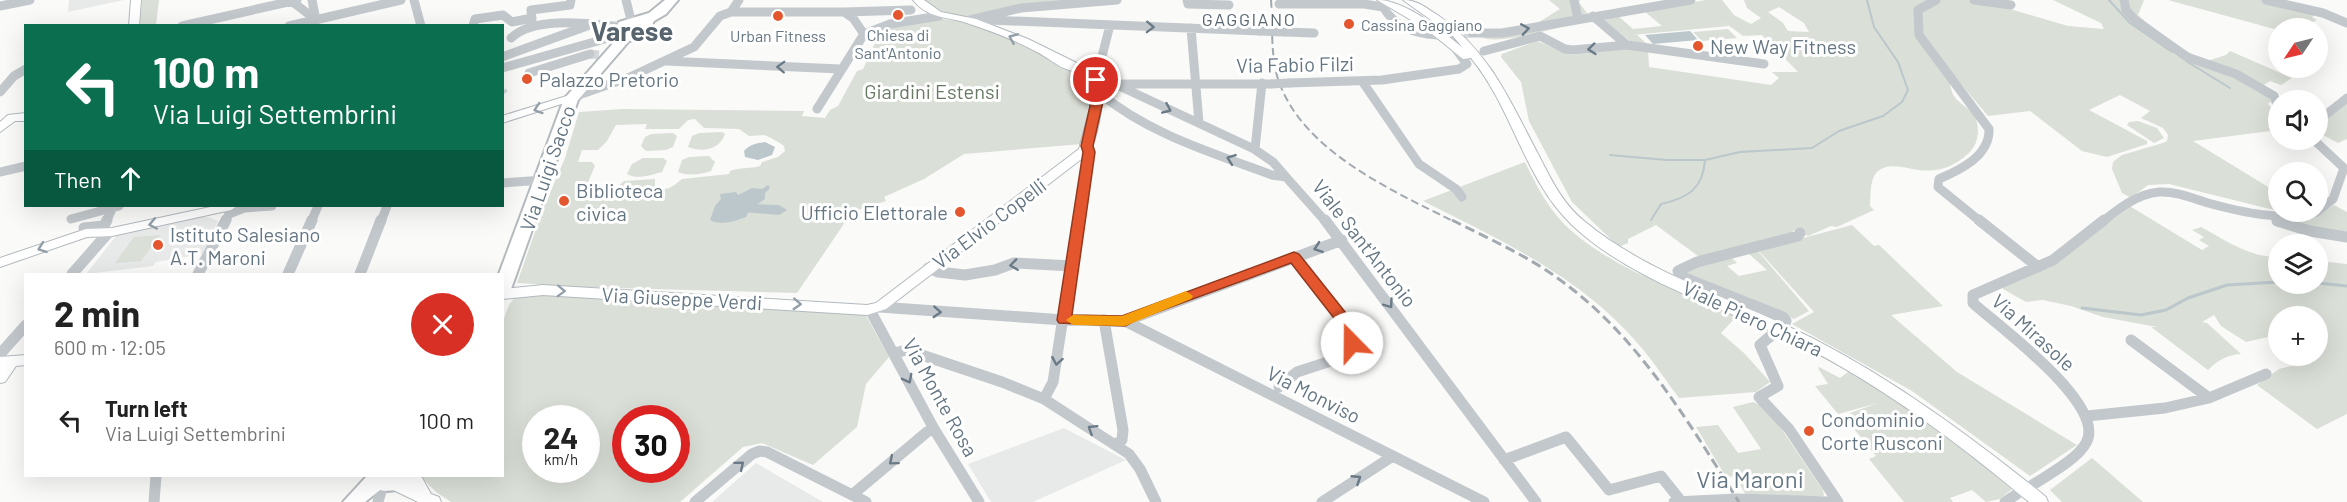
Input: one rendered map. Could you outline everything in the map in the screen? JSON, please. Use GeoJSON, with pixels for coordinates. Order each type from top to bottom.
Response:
{"type":"FeatureCollection","features":[{"type":"Feature","properties":{"kind":"main road"},"geometry":{"type":"LineString","coordinates":[[573,97],[603,55],[629,27],[658,14],[672,0]]}},
{"type":"Feature","properties":{"kind":"main road","name":"Via Luigi Sacco"},"geometry":{"type":"LineString","coordinates":[[504,287],[573,97]]}},
{"type":"Feature","properties":{"kind":"main road"},"geometry":{"type":"LineString","coordinates":[[353,502],[363,491],[386,484]]}},
{"type":"Feature","properties":{"kind":"street"},"geometry":{"type":"LineString","coordinates":[[2,4],[30,0]]}},
{"type":"Feature","properties":{"kind":"street"},"geometry":{"type":"LineString","coordinates":[[134,24],[136,0]]}},
{"type":"Feature","properties":{"kind":"street"},"geometry":{"type":"LineString","coordinates":[[191,24],[293,0],[316,22]]}},
{"type":"Feature","properties":{"kind":"street"},"geometry":{"type":"LineString","coordinates":[[312,0],[316,22]]}},
{"type":"Feature","properties":{"kind":"street"},"geometry":{"type":"LineString","coordinates":[[316,22],[401,0]]}},
{"type":"Feature","properties":{"kind":"street"},"geometry":{"type":"LineString","coordinates":[[414,0],[420,24]]}},
{"type":"Feature","properties":{"kind":"street"},"geometry":{"type":"LineString","coordinates":[[532,22],[531,10],[570,4],[571,0]]}},
{"type":"Feature","properties":{"kind":"street"},"geometry":{"type":"LineString","coordinates":[[626,0],[629,27]]}},
{"type":"Feature","properties":{"kind":"street"},"geometry":{"type":"LineString","coordinates":[[731,12],[739,0]]}},
{"type":"Feature","properties":{"kind":"street"},"geometry":{"type":"LineString","coordinates":[[840,12],[850,0]]}},
{"type":"Feature","properties":{"kind":"street"},"geometry":{"type":"LineString","coordinates":[[918,0],[928,11],[939,16]]}},
{"type":"Feature","properties":{"kind":"street"},"geometry":{"type":"LineString","coordinates":[[970,20],[1021,8],[1117,0]]}},
{"type":"Feature","properties":{"kind":"street"},"geometry":{"type":"LineString","coordinates":[[1187,0],[1188,4],[1229,5]]}},
{"type":"Feature","properties":{"kind":"street"},"geometry":{"type":"LineString","coordinates":[[1279,2],[1319,2],[1318,0]]}},
{"type":"Feature","properties":{"kind":"street","name":"Viale Piero Chiara"},"geometry":{"type":"LineString","coordinates":[[1398,0],[1465,44]]}},
{"type":"Feature","properties":{"kind":"street","name":"Viale Piero Chiara"},"geometry":{"type":"LineString","coordinates":[[1408,0],[1445,24],[1492,76],[1553,196],[1566,213],[1603,244],[1629,259],[1762,320],[1851,365],[1945,426],[1995,463],[2040,502]]}},
{"type":"Feature","properties":{"kind":"street","name":"Viale Piero Chiara"},"geometry":{"type":"LineString","coordinates":[[1421,0],[1484,51],[1504,79],[1506,101]]}},
{"type":"Feature","properties":{"kind":"street"},"geometry":{"type":"LineString","coordinates":[[1574,0],[1578,19]]}},
{"type":"Feature","properties":{"kind":"street"},"geometry":{"type":"LineString","coordinates":[[1593,16],[1597,13],[1671,0]]}},
{"type":"Feature","properties":{"kind":"street"},"geometry":{"type":"LineString","coordinates":[[1472,33],[1502,33],[1691,0]]}},
{"type":"Feature","properties":{"kind":"street"},"geometry":{"type":"LineString","coordinates":[[1936,0],[1918,10],[1919,35],[1989,129],[1990,134],[1986,144],[1969,164],[1939,179],[1938,187],[2038,267]]}},
{"type":"Feature","properties":{"kind":"street"},"geometry":{"type":"LineString","coordinates":[[1974,0],[2011,5]]}},
{"type":"Feature","properties":{"kind":"street"},"geometry":{"type":"LineString","coordinates":[[2124,0],[2126,10],[2135,20],[2187,57],[2236,74],[2268,93]]}},
{"type":"Feature","properties":{"kind":"street"},"geometry":{"type":"LineString","coordinates":[[2266,0],[2311,10],[2347,23]]}},
{"type":"Feature","properties":{"kind":"street"},"geometry":{"type":"LineString","coordinates":[[2311,10],[2313,0]]}},
{"type":"Feature","properties":{"kind":"street"},"geometry":{"type":"LineString","coordinates":[[1279,2],[1383,3],[1394,24],[1410,31],[1437,35]]}},
{"type":"Feature","properties":{"kind":"street","name":"Viale Piero Chiara"},"geometry":{"type":"LineString","coordinates":[[1383,3],[1415,17],[1451,43],[1476,66],[1488,84],[1506,101]]}},
{"type":"Feature","properties":{"kind":"street"},"geometry":{"type":"LineString","coordinates":[[504,119],[630,78],[673,60],[697,45],[720,16],[731,12],[911,10]]}},
{"type":"Feature","properties":{"kind":"street"},"geometry":{"type":"LineString","coordinates":[[840,12],[853,18],[864,34]]}},
{"type":"Feature","properties":{"kind":"street"},"geometry":{"type":"LineString","coordinates":[[473,24],[475,19],[486,15],[503,15],[512,22],[629,27]]}},
{"type":"Feature","properties":{"kind":"street"},"geometry":{"type":"LineString","coordinates":[[817,109],[864,34],[906,21],[939,16],[970,20],[1032,46],[1093,80],[1098,92],[1093,114]]}},
{"type":"Feature","properties":{"kind":"street"},"geometry":{"type":"LineString","coordinates":[[1593,16],[1627,45]]}},
{"type":"Feature","properties":{"kind":"street"},"geometry":{"type":"LineString","coordinates":[[989,20],[1314,33]]}},
{"type":"Feature","properties":{"kind":"street"},"geometry":{"type":"LineString","coordinates":[[511,38],[532,22]]}},
{"type":"Feature","properties":{"kind":"street"},"geometry":{"type":"LineString","coordinates":[[506,62],[590,25]]}},
{"type":"Feature","properties":{"kind":"street"},"geometry":{"type":"LineString","coordinates":[[1044,399],[1053,382],[1064,320],[1089,152],[1087,146],[1093,114],[1093,80],[1110,25]]}},
{"type":"Feature","properties":{"kind":"street"},"geometry":{"type":"LineString","coordinates":[[506,62],[555,53],[629,27]]}},
{"type":"Feature","properties":{"kind":"street"},"geometry":{"type":"LineString","coordinates":[[1191,28],[1199,123]]}},
{"type":"Feature","properties":{"kind":"street"},"geometry":{"type":"LineString","coordinates":[[1484,51],[1540,36],[1564,49],[1627,45],[1764,64]]}},
{"type":"Feature","properties":{"kind":"street","name":"Via Fabio Filzi"},"geometry":{"type":"LineString","coordinates":[[1093,80],[1114,84],[1362,81],[1459,69],[1467,64],[1451,43]]}},
{"type":"Feature","properties":{"kind":"street"},"geometry":{"type":"LineString","coordinates":[[555,53],[562,64]]}},
{"type":"Feature","properties":{"kind":"street"},"geometry":{"type":"LineString","coordinates":[[529,73],[603,55]]}},
{"type":"Feature","properties":{"kind":"street"},"geometry":{"type":"LineString","coordinates":[[673,60],[840,69]]}},
{"type":"Feature","properties":{"kind":"street"},"geometry":{"type":"LineString","coordinates":[[0,92],[14,76],[24,70]]}},
{"type":"Feature","properties":{"kind":"street"},"geometry":{"type":"LineString","coordinates":[[1362,81],[1419,164],[1456,189],[1462,197]]}},
{"type":"Feature","properties":{"kind":"street"},"geometry":{"type":"LineString","coordinates":[[1255,149],[1267,83]]}},
{"type":"Feature","properties":{"kind":"street"},"geometry":{"type":"LineString","coordinates":[[1114,84],[1255,149],[1282,170],[1286,177]]}},
{"type":"Feature","properties":{"kind":"street","name":"Viale Sant'Antonio"},"geometry":{"type":"LineString","coordinates":[[1098,92],[1118,110],[1147,128],[1272,175],[1286,177],[1342,240],[1536,502]]}},
{"type":"Feature","properties":{"kind":"street"},"geometry":{"type":"LineString","coordinates":[[2328,114],[2347,98]]}},
{"type":"Feature","properties":{"kind":"street"},"geometry":{"type":"LineString","coordinates":[[0,128],[6,118],[24,117]]}},
{"type":"Feature","properties":{"kind":"street","name":"Via Elvio Copelli"},"geometry":{"type":"LineString","coordinates":[[875,306],[1035,190],[1087,146]]}},
{"type":"Feature","properties":{"kind":"street","name":"Via Mirasole"},"geometry":{"type":"LineString","coordinates":[[2326,150],[2346,167],[2333,199],[2328,203]]}},
{"type":"Feature","properties":{"kind":"street"},"geometry":{"type":"LineString","coordinates":[[0,172],[24,166]]}},
{"type":"Feature","properties":{"kind":"street"},"geometry":{"type":"LineString","coordinates":[[504,183],[544,180]]}},
{"type":"Feature","properties":{"kind":"street","name":"Via Mirasole"},"geometry":{"type":"LineString","coordinates":[[2087,416],[2073,394],[2036,357],[1977,307],[1972,299],[1976,292],[2057,258],[2127,203],[2162,192],[2175,193],[2268,217]]}},
{"type":"Feature","properties":{"kind":"street"},"geometry":{"type":"LineString","coordinates":[[71,219],[113,207]]}},
{"type":"Feature","properties":{"kind":"street"},"geometry":{"type":"LineString","coordinates":[[84,228],[104,226],[113,207]]}},
{"type":"Feature","properties":{"kind":"street"},"geometry":{"type":"LineString","coordinates":[[73,273],[105,233],[113,207]]}},
{"type":"Feature","properties":{"kind":"street"},"geometry":{"type":"LineString","coordinates":[[0,263],[86,233],[105,233],[235,208],[254,207]]}},
{"type":"Feature","properties":{"kind":"street"},"geometry":{"type":"LineString","coordinates":[[288,273],[318,207]]}},
{"type":"Feature","properties":{"kind":"street"},"geometry":{"type":"LineString","coordinates":[[360,273],[387,207]]}},
{"type":"Feature","properties":{"kind":"street"},"geometry":{"type":"LineString","coordinates":[[199,273],[235,208]]}},
{"type":"Feature","properties":{"kind":"street"},"geometry":{"type":"LineString","coordinates":[[2259,216],[2310,231],[2347,237]]}},
{"type":"Feature","properties":{"kind":"street"},"geometry":{"type":"LineString","coordinates":[[1800,233],[1798,236],[1697,262],[1678,271],[1680,276],[1783,317],[1786,321],[1761,342],[1760,345],[1778,386],[1759,397],[1790,429],[1838,502]]}},
{"type":"Feature","properties":{"kind":"street"},"geometry":{"type":"LineString","coordinates":[[1125,321],[1133,316],[1342,240]]}},
{"type":"Feature","properties":{"kind":"street"},"geometry":{"type":"LineString","coordinates":[[1279,387],[1297,372],[1343,357],[1352,343],[1344,320],[1294,257]]}},
{"type":"Feature","properties":{"kind":"street"},"geometry":{"type":"LineString","coordinates":[[928,268],[939,272],[965,275],[994,270],[1014,263],[1072,266]]}},
{"type":"Feature","properties":{"kind":"street","name":"Via Giuseppe Verdi"},"geometry":{"type":"LineString","coordinates":[[504,292],[569,291],[875,306],[1064,320],[1125,321]]}},
{"type":"Feature","properties":{"kind":"street","name":"Via Monte Rosa"},"geometry":{"type":"LineString","coordinates":[[875,306],[894,353],[934,429],[979,502]]}},
{"type":"Feature","properties":{"kind":"street"},"geometry":{"type":"LineString","coordinates":[[1104,320],[1123,430],[1122,440],[1116,444]]}},
{"type":"Feature","properties":{"kind":"street","name":"Via Monviso"},"geometry":{"type":"LineString","coordinates":[[1125,321],[1484,502]]}},
{"type":"Feature","properties":{"kind":"street"},"geometry":{"type":"LineString","coordinates":[[0,378],[24,330]]}},
{"type":"Feature","properties":{"kind":"street"},"geometry":{"type":"LineString","coordinates":[[2132,340],[2209,398]]}},
{"type":"Feature","properties":{"kind":"street"},"geometry":{"type":"LineString","coordinates":[[894,353],[907,350],[1002,382],[1044,399],[1116,444],[1135,460],[1156,502]]}},
{"type":"Feature","properties":{"kind":"street"},"geometry":{"type":"LineString","coordinates":[[2005,502],[2080,452],[2088,441],[2087,416],[2165,408],[2209,398],[2266,374]]}},
{"type":"Feature","properties":{"kind":"street"},"geometry":{"type":"LineString","coordinates":[[852,495],[927,432],[934,429]]}},
{"type":"Feature","properties":{"kind":"street"},"geometry":{"type":"LineString","coordinates":[[1504,460],[1566,436],[1609,490],[1661,476],[1677,501]]}},
{"type":"Feature","properties":{"kind":"street"},"geometry":{"type":"LineString","coordinates":[[694,502],[752,454],[760,451],[767,452],[866,502]]}},
{"type":"Feature","properties":{"kind":"street"},"geometry":{"type":"LineString","coordinates":[[1322,502],[1393,456]]}},
{"type":"Feature","properties":{"kind":"street"},"geometry":{"type":"LineString","coordinates":[[154,502],[156,477]]}},
{"type":"Feature","properties":{"kind":"street"},"geometry":{"type":"LineString","coordinates":[[414,477],[429,499]]}},
{"type":"Feature","properties":{"kind":"street"},"geometry":{"type":"LineString","coordinates":[[386,484],[429,499]]}},
{"type":"Feature","properties":{"kind":"street","name":"Via Maroni"},"geometry":{"type":"LineString","coordinates":[[1677,501],[1737,499],[1827,502]]}},
{"type":"Feature","properties":{"kind":"shaded area"},"geometry":{"type":"Polygon","coordinates":[[[69,0],[124,0],[68,12],[69,0]]]}},
{"type":"Feature","properties":{"kind":"shaded area"},"geometry":{"type":"Polygon","coordinates":[[[1690,31],[1698,40],[1653,44],[1645,35],[1690,31]]]}},
{"type":"Feature","properties":{"kind":"shaded area"},"geometry":{"type":"Polygon","coordinates":[[[765,142],[775,147],[772,155],[758,160],[745,157],[744,151],[749,147],[765,142]]]}},
{"type":"Feature","properties":{"kind":"shaded area"},"geometry":{"type":"Polygon","coordinates":[[[768,185],[770,188],[765,193],[765,199],[750,209],[746,217],[723,223],[710,220],[715,206],[721,199],[720,194],[736,192],[738,195],[752,188],[762,189],[768,185]]]}},
{"type":"Feature","properties":{"kind":"shaded area","name":"Istituto Salesiano A.T. Maroni"},"geometry":{"type":"Polygon","coordinates":[[[205,216],[218,221],[202,254],[156,262],[153,266],[87,273],[116,236],[205,216]]]}},
{"type":"Feature","properties":{"kind":"shaded area"},"geometry":{"type":"Polygon","coordinates":[[[1064,428],[1126,460],[1033,502],[991,502],[968,464],[1064,428]]]}},
{"type":"Feature","properties":{"kind":"shaded area"},"geometry":{"type":"Polygon","coordinates":[[[756,463],[823,502],[712,502],[756,463]]]}},
{"type":"Feature","properties":{"kind":"green space"},"geometry":{"type":"Polygon","coordinates":[[[142,0],[159,0],[156,24],[140,24],[142,0]]]}},
{"type":"Feature","properties":{"kind":"green space"},"geometry":{"type":"Polygon","coordinates":[[[923,0],[1103,0],[972,17],[936,12],[923,0]]]}},
{"type":"Feature","properties":{"kind":"green space"},"geometry":{"type":"Polygon","coordinates":[[[1549,0],[1582,0],[1578,1],[1587,13],[1574,17],[1577,22],[1528,35],[1500,39],[1481,37],[1536,24],[1560,9],[1549,0]]]}},
{"type":"Feature","properties":{"kind":"green space"},"geometry":{"type":"Polygon","coordinates":[[[1706,0],[1722,0],[1734,15],[1751,24],[1761,18],[1747,8],[1744,0],[1979,0],[2068,26],[2104,29],[2101,23],[2053,0],[2144,0],[2138,15],[2157,32],[2204,62],[2226,55],[2230,51],[2268,68],[2268,78],[2292,78],[2281,85],[2270,81],[2261,87],[2268,94],[2268,131],[2193,141],[2268,187],[2268,209],[2169,184],[2148,185],[2131,198],[2122,193],[2112,169],[2113,162],[2122,155],[2163,143],[2167,141],[2168,135],[2163,128],[2141,118],[2150,111],[2120,95],[2089,110],[2147,141],[2147,144],[2107,157],[2082,151],[2030,111],[1988,116],[1955,77],[1949,82],[1953,94],[1976,119],[1978,133],[1974,146],[1955,164],[1941,169],[1917,170],[1896,166],[1878,171],[1873,178],[1871,188],[1870,206],[1874,210],[1837,227],[1831,226],[1808,236],[1795,230],[1787,236],[1702,259],[1656,225],[1628,239],[1628,243],[1619,247],[1572,202],[1529,121],[1521,82],[1501,57],[1502,54],[1537,41],[1571,55],[1648,49],[1649,67],[1771,85],[1779,78],[1772,72],[1798,72],[1762,35],[1743,36],[1720,19],[1729,26],[1632,35],[1637,35],[1648,45],[1634,44],[1604,20],[1617,15],[1633,29],[1662,26],[1644,11],[1706,0]],[[1779,7],[1768,12],[1783,23],[1788,31],[1809,32],[1804,23],[1779,7]]]}},
{"type":"Feature","properties":{"kind":"green space"},"geometry":{"type":"Polygon","coordinates":[[[2168,0],[2263,0],[2317,13],[2312,17],[2314,18],[2268,18],[2268,27],[2168,0]]]}},
{"type":"Feature","properties":{"kind":"green space","name":"Giardini Estensi"},"geometry":{"type":"Polygon","coordinates":[[[934,18],[969,22],[1042,53],[1088,81],[1091,93],[1082,144],[964,154],[924,179],[884,197],[886,201],[852,212],[797,293],[578,287],[517,283],[543,209],[565,158],[579,112],[622,109],[804,111],[802,116],[825,118],[830,110],[838,106],[857,71],[863,69],[877,39],[875,37],[877,31],[934,18]],[[695,119],[688,120],[679,129],[645,129],[647,124],[616,125],[607,141],[598,150],[582,150],[578,162],[592,162],[595,166],[586,187],[598,187],[597,191],[613,190],[624,181],[655,179],[655,187],[667,189],[682,179],[729,174],[730,171],[760,166],[762,162],[778,157],[785,151],[784,146],[765,135],[749,136],[739,129],[704,128],[695,119]]]}},
{"type":"Feature","properties":{"kind":"green space"},"geometry":{"type":"Polygon","coordinates":[[[1728,29],[1737,38],[1702,41],[1693,32],[1728,29]]]}},
{"type":"Feature","properties":{"kind":"green space"},"geometry":{"type":"Polygon","coordinates":[[[2347,103],[2347,139],[2338,143],[2328,138],[2328,119],[2347,103]]]}},
{"type":"Feature","properties":{"kind":"green space"},"geometry":{"type":"Polygon","coordinates":[[[2138,121],[2157,128],[2164,138],[2154,143],[2127,125],[2129,122],[2138,121]]]}},
{"type":"Feature","properties":{"kind":"green space"},"geometry":{"type":"Polygon","coordinates":[[[722,132],[725,134],[722,140],[714,147],[704,150],[688,147],[692,136],[699,133],[722,132]]]}},
{"type":"Feature","properties":{"kind":"green space"},"geometry":{"type":"Polygon","coordinates":[[[673,133],[677,136],[673,147],[666,150],[646,151],[641,146],[645,137],[651,134],[673,133]]]}},
{"type":"Feature","properties":{"kind":"green space"},"geometry":{"type":"Polygon","coordinates":[[[709,156],[715,162],[711,171],[694,174],[678,172],[682,160],[689,157],[709,156]]]}},
{"type":"Feature","properties":{"kind":"green space"},"geometry":{"type":"Polygon","coordinates":[[[643,158],[663,158],[667,161],[662,172],[640,177],[627,174],[632,164],[643,158]]]}},
{"type":"Feature","properties":{"kind":"green space"},"geometry":{"type":"Polygon","coordinates":[[[1525,162],[1552,210],[1582,240],[1602,254],[1646,277],[1738,315],[1721,333],[1745,354],[1770,382],[1756,392],[1679,398],[1640,346],[1593,300],[1511,246],[1423,201],[1525,162]]]}},
{"type":"Feature","properties":{"kind":"green space"},"geometry":{"type":"Polygon","coordinates":[[[2128,205],[2202,250],[2209,246],[2199,240],[2204,237],[2192,230],[2201,227],[2247,251],[2268,256],[2268,294],[2328,294],[2328,262],[2347,264],[2347,414],[2317,429],[2257,385],[2279,369],[2291,366],[2328,366],[2328,306],[2268,306],[2268,337],[2246,342],[2221,326],[2214,315],[2202,322],[2207,323],[2241,354],[2223,359],[2208,370],[2151,327],[2157,327],[2103,317],[2071,306],[2043,300],[2026,302],[2003,289],[2003,285],[2054,264],[2128,205]]]}},
{"type":"Feature","properties":{"kind":"green space"},"geometry":{"type":"Polygon","coordinates":[[[2334,205],[2347,212],[2347,232],[2300,225],[2297,222],[2328,222],[2328,209],[2334,205]]]}},
{"type":"Feature","properties":{"kind":"green space"},"geometry":{"type":"Polygon","coordinates":[[[1852,225],[1874,246],[1879,245],[1943,306],[1891,315],[1957,372],[2077,445],[2030,476],[1912,391],[1792,324],[1814,312],[1758,250],[1852,225]]]}},
{"type":"Feature","properties":{"kind":"green space"},"geometry":{"type":"Polygon","coordinates":[[[160,235],[141,261],[115,263],[134,237],[160,235]]]}},
{"type":"Feature","properties":{"kind":"green space"},"geometry":{"type":"Polygon","coordinates":[[[1758,251],[1809,311],[1794,319],[1687,277],[1685,274],[1691,268],[1731,257],[1737,263],[1727,266],[1739,276],[1767,270],[1748,253],[1758,251]]]}},
{"type":"Feature","properties":{"kind":"green space"},"geometry":{"type":"Polygon","coordinates":[[[544,293],[865,314],[889,357],[866,384],[857,427],[813,465],[762,443],[743,447],[680,502],[451,502],[436,492],[421,477],[504,477],[504,319],[509,306],[516,298],[544,293]]]}},
{"type":"Feature","properties":{"kind":"green space"},"geometry":{"type":"Polygon","coordinates":[[[1819,367],[1840,378],[1848,372],[1870,384],[1953,442],[2012,489],[2000,499],[1986,502],[1972,490],[1950,498],[1953,502],[1904,502],[1869,459],[1876,456],[1846,419],[1853,417],[1850,413],[1878,403],[1838,414],[1815,386],[1828,384],[1819,367]]]}},
{"type":"Feature","properties":{"kind":"green space"},"geometry":{"type":"Polygon","coordinates":[[[1753,402],[1767,408],[1823,490],[1824,496],[1747,497],[1735,476],[1726,477],[1696,427],[1718,425],[1738,453],[1761,449],[1733,407],[1753,402]]]}},
{"type":"Feature","properties":{"kind":"green space"},"geometry":{"type":"Polygon","coordinates":[[[2092,458],[2143,502],[2062,502],[2050,490],[2092,458]]]}},
{"type":"Feature","properties":{"kind":"waterway"},"geometry":{"type":"LineString","coordinates":[[1705,160],[1740,152],[1812,148],[1839,131],[1883,116],[1902,102],[1908,90],[1898,62],[1874,27],[1867,0]]}},
{"type":"Feature","properties":{"kind":"waterway"},"geometry":{"type":"LineString","coordinates":[[2109,0],[2130,23],[2172,52]]}},
{"type":"Feature","properties":{"kind":"waterway"},"geometry":{"type":"LineString","coordinates":[[2186,61],[2230,88]]}},
{"type":"Feature","properties":{"kind":"waterway"},"geometry":{"type":"LineString","coordinates":[[1610,155],[1667,160],[1705,160]]}},
{"type":"Feature","properties":{"kind":"waterway"},"geometry":{"type":"LineString","coordinates":[[1651,220],[1661,204],[1679,199],[1692,191],[1701,178],[1705,160]]}},
{"type":"Feature","properties":{"kind":"waterway"},"geometry":{"type":"LineString","coordinates":[[750,209],[779,210]]}},
{"type":"Feature","properties":{"kind":"waterway"},"geometry":{"type":"LineString","coordinates":[[2082,308],[2141,315],[2166,310],[2188,298],[2227,285],[2268,283]]}},
{"type":"Feature","properties":{"kind":"waterway"},"geometry":{"type":"LineString","coordinates":[[2328,284],[2347,286]]}},
{"type":"Feature","properties":{"kind":"tunnel"},"geometry":{"type":"LineString","coordinates":[[1437,35],[1472,33]]}},
{"type":"Feature","properties":{"kind":"tunnel"},"geometry":{"type":"LineString","coordinates":[[590,54],[600,55]]}},
{"type":"Feature","properties":{"kind":"railway"},"geometry":{"type":"LineString","coordinates":[[1271,0],[1276,72],[1291,107],[1308,129],[1353,167],[1455,222]]}},
{"type":"Feature","properties":{"kind":"railway"},"geometry":{"type":"LineString","coordinates":[[1452,220],[1544,269],[1585,300],[1611,325],[1636,352],[1680,410],[1739,502]]}},
{"type":"Feature","properties":{"kind":"slow traffic"},"geometry":{"type":"LineString","coordinates":[[1073,320],[1125,321],[1186,296]]}},
{"type":"Feature","properties":{"kind":"place","name":"Chiesa di Sant'Antonio"},"geometry":{"type":"Point","coordinates":[898,15]}},
{"type":"Feature","properties":{"kind":"place","name":"Urban Fitness"},"geometry":{"type":"Point","coordinates":[778,16]}},
{"type":"Feature","properties":{"kind":"place","name":"Cassina Gaggiano"},"geometry":{"type":"Point","coordinates":[1349,24]}},
{"type":"Feature","properties":{"kind":"place","name":"New Way Fitness"},"geometry":{"type":"Point","coordinates":[1698,46]}},
{"type":"Feature","properties":{"kind":"place","name":"Palazzo Pretorio"},"geometry":{"type":"Point","coordinates":[527,79]}},
{"type":"Feature","properties":{"kind":"place","name":"Biblioteca civica"},"geometry":{"type":"Point","coordinates":[564,201]}},
{"type":"Feature","properties":{"kind":"place","name":"Ufficio Elettorale"},"geometry":{"type":"Point","coordinates":[960,212]}},
{"type":"Feature","properties":{"kind":"place","name":"Istituto Salesiano A.T. Maroni"},"geometry":{"type":"Point","coordinates":[158,245]}},
{"type":"Feature","properties":{"kind":"place","name":"Condominio Corte Rusconi"},"geometry":{"type":"Point","coordinates":[1809,431]}},
{"type":"Feature","properties":{"kind":"district","name":"GAGGIANO"},"geometry":{"type":"Point","coordinates":[1249,19]}},
{"type":"Feature","properties":{"kind":"district","name":"Varese"},"geometry":{"type":"Point","coordinates":[632,30]}},
{"type":"Feature","properties":{"kind":"route"},"geometry":{"type":"LineString","coordinates":[[1096,80],[1098,97],[1087,146],[1089,152],[1064,320],[1125,321],[1133,316],[1294,257],[1344,320],[1352,343]]}}]}
